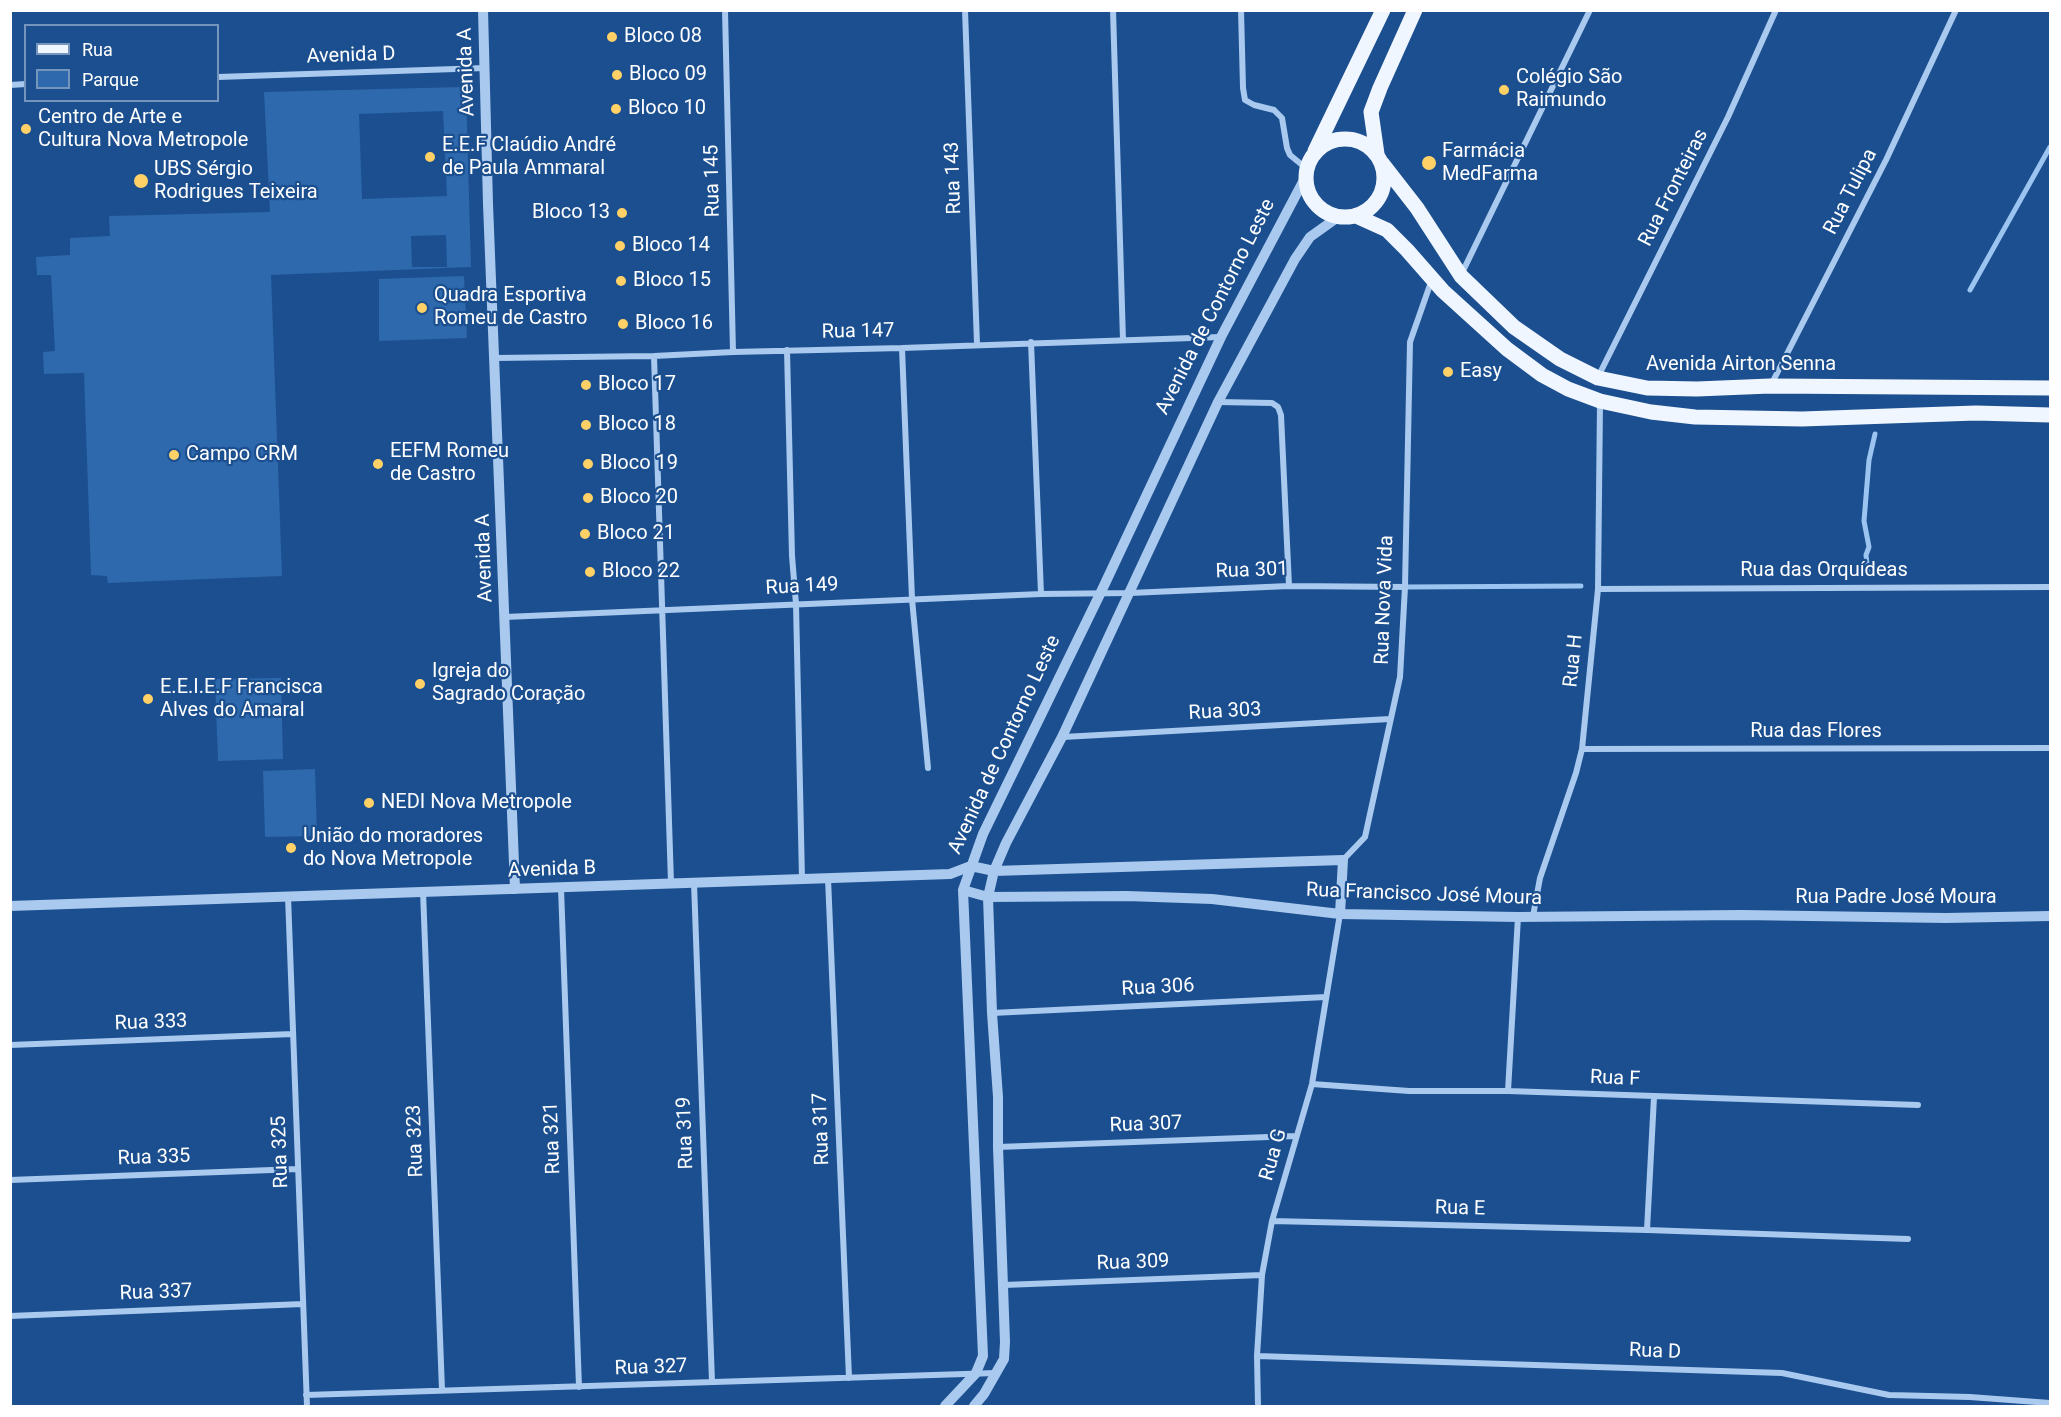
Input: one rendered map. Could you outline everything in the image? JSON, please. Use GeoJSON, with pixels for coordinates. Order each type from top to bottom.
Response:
{"type":"FeatureCollection","features":[{"type":"Feature","properties":{"kind":"main road","name":"Avenida de Contorno Leste"},"geometry":{"type":"LineString","coordinates":[[1308,167],[1383,10]]}},
{"type":"Feature","properties":{"kind":"main road"},"geometry":{"type":"LineString","coordinates":[[1379,159],[1365,146],[1353,140],[1340,139],[1321,147],[1308,167],[1307,187],[1315,204],[1330,216],[1338,217],[1356,216],[1368,211],[1377,201],[1383,189],[1385,176],[1379,159],[1371,112],[1415,10]]}},
{"type":"Feature","properties":{"kind":"main road","name":"Avenida Airton Senna"},"geometry":{"type":"LineString","coordinates":[[1379,159],[1417,208],[1461,276],[1514,327],[1560,359],[1598,378],[1647,388],[1697,389],[1770,386],[2050,388]]}},
{"type":"Feature","properties":{"kind":"main road"},"geometry":{"type":"LineString","coordinates":[[1356,216],[1387,230],[1443,291],[1500,343],[1542,375],[1568,389],[1600,401],[1651,412],[1695,417],[1802,419],[1976,413],[2050,416]]}},
{"type":"Feature","properties":{"kind":"street","name":"Avenida A"},"geometry":{"type":"LineString","coordinates":[[483,10],[488,204],[515,889]]}},
{"type":"Feature","properties":{"kind":"street","name":"Rua 145"},"geometry":{"type":"LineString","coordinates":[[725,10],[733,352]]}},
{"type":"Feature","properties":{"kind":"street","name":"Rua 143"},"geometry":{"type":"LineString","coordinates":[[964,10],[977,344]]}},
{"type":"Feature","properties":{"kind":"street"},"geometry":{"type":"LineString","coordinates":[[1113,10],[1123,340]]}},
{"type":"Feature","properties":{"kind":"street"},"geometry":{"type":"LineString","coordinates":[[1241,10],[1245,100],[1274,110],[1282,118],[1290,155],[1308,167]]}},
{"type":"Feature","properties":{"kind":"street"},"geometry":{"type":"LineString","coordinates":[[1461,276],[1590,10]]}},
{"type":"Feature","properties":{"kind":"street","name":"Rua Fronteiras"},"geometry":{"type":"LineString","coordinates":[[1598,378],[1728,117],[1776,10]]}},
{"type":"Feature","properties":{"kind":"street","name":"Rua Tulipa"},"geometry":{"type":"LineString","coordinates":[[1770,386],[1886,160],[1956,10]]}},
{"type":"Feature","properties":{"kind":"street","name":"Avenida D"},"geometry":{"type":"LineString","coordinates":[[219,77],[485,68]]}},
{"type":"Feature","properties":{"kind":"street","name":"Avenida de Contorno Leste"},"geometry":{"type":"LineString","coordinates":[[945,1407],[976,1373],[983,1356],[963,890],[1000,799],[1221,337],[1308,167]]}},
{"type":"Feature","properties":{"kind":"street"},"geometry":{"type":"LineString","coordinates":[[974,1407],[1004,1359],[1005,1342],[998,1097],[988,897],[994,871],[1006,843],[1062,737],[1218,402],[1295,259],[1310,237],[1338,217]]}},
{"type":"Feature","properties":{"kind":"street","name":"Rua Nova Vida"},"geometry":{"type":"LineString","coordinates":[[1343,860],[1365,837],[1400,677],[1405,587],[1410,342],[1433,278]]}},
{"type":"Feature","properties":{"kind":"street","name":"Rua 147"},"geometry":{"type":"LineString","coordinates":[[495,358],[654,356],[1221,337]]}},
{"type":"Feature","properties":{"kind":"street"},"geometry":{"type":"LineString","coordinates":[[1031,342],[1041,594]]}},
{"type":"Feature","properties":{"kind":"street"},"geometry":{"type":"LineString","coordinates":[[902,348],[912,599],[928,768]]}},
{"type":"Feature","properties":{"kind":"street"},"geometry":{"type":"LineString","coordinates":[[787,350],[802,879]]}},
{"type":"Feature","properties":{"kind":"street"},"geometry":{"type":"LineString","coordinates":[[654,356],[671,883]]}},
{"type":"Feature","properties":{"kind":"street","name":"Rua H"},"geometry":{"type":"LineString","coordinates":[[1533,916],[1540,878],[1582,749],[1598,588],[1600,401]]}},
{"type":"Feature","properties":{"kind":"street"},"geometry":{"type":"LineString","coordinates":[[1218,402],[1272,403],[1278,407],[1281,415],[1289,586]]}},
{"type":"Feature","properties":{"kind":"street","name":"Rua 301"},"geometry":{"type":"LineString","coordinates":[[1101,592],[1130,593],[1289,586],[1405,587]]}},
{"type":"Feature","properties":{"kind":"street","name":"Rua das Orquídeas"},"geometry":{"type":"LineString","coordinates":[[1598,588],[2050,587]]}},
{"type":"Feature","properties":{"kind":"street","name":"Rua 149"},"geometry":{"type":"LineString","coordinates":[[505,617],[1101,592]]}},
{"type":"Feature","properties":{"kind":"street","name":"Rua 303"},"geometry":{"type":"LineString","coordinates":[[1062,737],[1390,719]]}},
{"type":"Feature","properties":{"kind":"street","name":"Rua das Flores"},"geometry":{"type":"LineString","coordinates":[[1582,749],[2050,748]]}},
{"type":"Feature","properties":{"kind":"street"},"geometry":{"type":"LineString","coordinates":[[1340,914],[1343,860]]}},
{"type":"Feature","properties":{"kind":"street","name":"Rua Francisco José Moura"},"geometry":{"type":"LineString","coordinates":[[971,866],[994,871],[1343,860]]}},
{"type":"Feature","properties":{"kind":"street","name":"Avenida B"},"geometry":{"type":"LineString","coordinates":[[10,906],[950,874],[971,866]]}},
{"type":"Feature","properties":{"kind":"street"},"geometry":{"type":"LineString","coordinates":[[950,874],[963,890]]}},
{"type":"Feature","properties":{"kind":"street","name":"Rua 317"},"geometry":{"type":"LineString","coordinates":[[828,878],[849,1378]]}},
{"type":"Feature","properties":{"kind":"street","name":"Rua 319"},"geometry":{"type":"LineString","coordinates":[[694,883],[712,1382]]}},
{"type":"Feature","properties":{"kind":"street","name":"Rua 321"},"geometry":{"type":"LineString","coordinates":[[561,888],[579,1387]]}},
{"type":"Feature","properties":{"kind":"street","name":"Rua Francisco José Moura"},"geometry":{"type":"LineString","coordinates":[[963,890],[988,897],[1127,896],[1212,900],[1340,914],[1518,917],[1742,915]]}},
{"type":"Feature","properties":{"kind":"street","name":"Rua 323"},"geometry":{"type":"LineString","coordinates":[[423,891],[442,1390]]}},
{"type":"Feature","properties":{"kind":"street","name":"Rua 325"},"geometry":{"type":"LineString","coordinates":[[288,896],[307,1407]]}},
{"type":"Feature","properties":{"kind":"street","name":"Rua G"},"geometry":{"type":"LineString","coordinates":[[1258,1407],[1257,1356],[1262,1275],[1272,1221],[1312,1084],[1340,914]]}},
{"type":"Feature","properties":{"kind":"street","name":"Rua Padre José Moura"},"geometry":{"type":"LineString","coordinates":[[1742,915],[1946,918],[2050,916]]}},
{"type":"Feature","properties":{"kind":"street"},"geometry":{"type":"LineString","coordinates":[[1508,1091],[1518,917]]}},
{"type":"Feature","properties":{"kind":"street","name":"Rua 306"},"geometry":{"type":"LineString","coordinates":[[992,1013],[1326,997]]}},
{"type":"Feature","properties":{"kind":"street","name":"Rua 333"},"geometry":{"type":"LineString","coordinates":[[10,1045],[293,1034]]}},
{"type":"Feature","properties":{"kind":"street","name":"Rua F"},"geometry":{"type":"LineString","coordinates":[[1312,1084],[1410,1091],[1508,1091],[1654,1098],[1918,1105]]}},
{"type":"Feature","properties":{"kind":"street"},"geometry":{"type":"LineString","coordinates":[[1647,1230],[1654,1098]]}},
{"type":"Feature","properties":{"kind":"street","name":"Rua 307"},"geometry":{"type":"LineString","coordinates":[[998,1148],[1296,1136]]}},
{"type":"Feature","properties":{"kind":"street","name":"Rua 335"},"geometry":{"type":"LineString","coordinates":[[10,1179],[298,1169]]}},
{"type":"Feature","properties":{"kind":"street","name":"Rua E"},"geometry":{"type":"LineString","coordinates":[[1272,1221],[1908,1239]]}},
{"type":"Feature","properties":{"kind":"street","name":"Rua 309"},"geometry":{"type":"LineString","coordinates":[[1004,1285],[1262,1275]]}},
{"type":"Feature","properties":{"kind":"street","name":"Rua 337"},"geometry":{"type":"LineString","coordinates":[[10,1316],[303,1304]]}},
{"type":"Feature","properties":{"kind":"street","name":"Rua D"},"geometry":{"type":"LineString","coordinates":[[1257,1356],[1782,1373],[1889,1395],[2050,1403]]}},
{"type":"Feature","properties":{"kind":"street","name":"Rua 327"},"geometry":{"type":"LineString","coordinates":[[306,1395],[996,1373]]}},
{"type":"Feature","properties":{"kind":"street"},"geometry":{"type":"LineString","coordinates":[[1991,1399],[1991,1407]]}},
{"type":"Feature","properties":{"kind":"green space"},"geometry":{"type":"Polygon","coordinates":[[[462,87],[466,90],[471,267],[271,275],[282,576],[108,583],[107,576],[91,575],[84,373],[44,374],[43,352],[55,351],[51,275],[37,275],[36,257],[70,255],[70,238],[110,236],[109,216],[270,212],[264,92],[462,87]],[[443,111],[359,114],[362,199],[447,196],[443,111]],[[446,235],[411,236],[412,267],[447,267],[446,235]]]}},
{"type":"Feature","properties":{"kind":"green space","name":"Quadra Esportiva Romeu de Castro"},"geometry":{"type":"Polygon","coordinates":[[[464,276],[467,338],[379,341],[379,279],[464,276]]]}},
{"type":"Feature","properties":{"kind":"green space"},"geometry":{"type":"Polygon","coordinates":[[[281,678],[283,759],[218,761],[215,679],[281,678]]]}},
{"type":"Feature","properties":{"kind":"green space"},"geometry":{"type":"Polygon","coordinates":[[[315,769],[317,836],[265,837],[263,771],[315,769]]]}},
{"type":"Feature","properties":{"kind":"waterway"},"geometry":{"type":"LineString","coordinates":[[1970,290],[2050,147]]}},
{"type":"Feature","properties":{"kind":"waterway"},"geometry":{"type":"LineString","coordinates":[[1868,573],[1866,555],[1869,547],[1864,521],[1869,460],[1875,434]]}},
{"type":"Feature","properties":{"kind":"waterway"},"geometry":{"type":"LineString","coordinates":[[1405,587],[1581,586]]}},
{"type":"Feature","properties":{"kind":"place","name":"Bloco 08"},"geometry":{"type":"Point","coordinates":[612,37]}},
{"type":"Feature","properties":{"kind":"place","name":"Bloco 09"},"geometry":{"type":"Point","coordinates":[617,75]}},
{"type":"Feature","properties":{"kind":"place","name":"Colégio São Raimundo"},"geometry":{"type":"Point","coordinates":[1504,90]}},
{"type":"Feature","properties":{"kind":"place","name":"Bloco 10"},"geometry":{"type":"Point","coordinates":[616,109]}},
{"type":"Feature","properties":{"kind":"place","name":"Centro de Arte e Cultura Nova Metropole"},"geometry":{"type":"Point","coordinates":[26,129]}},
{"type":"Feature","properties":{"kind":"place","name":"E.E.F Claúdio André de Paula Ammaral"},"geometry":{"type":"Point","coordinates":[430,157]}},
{"type":"Feature","properties":{"kind":"place","name":"Farmácia MedFarma"},"geometry":{"type":"Point","coordinates":[1429,163]}},
{"type":"Feature","properties":{"kind":"place","name":"UBS Sérgio Rodrigues Teixeira"},"geometry":{"type":"Point","coordinates":[141,181]}},
{"type":"Feature","properties":{"kind":"place","name":"Bloco 13"},"geometry":{"type":"Point","coordinates":[622,213]}},
{"type":"Feature","properties":{"kind":"place","name":"Bloco 14"},"geometry":{"type":"Point","coordinates":[620,246]}},
{"type":"Feature","properties":{"kind":"place","name":"Bloco 15"},"geometry":{"type":"Point","coordinates":[621,281]}},
{"type":"Feature","properties":{"kind":"place","name":"Quadra Esportiva Romeu de Castro"},"geometry":{"type":"Point","coordinates":[422,308]}},
{"type":"Feature","properties":{"kind":"place","name":"Bloco 16"},"geometry":{"type":"Point","coordinates":[623,324]}},
{"type":"Feature","properties":{"kind":"place","name":"Easy"},"geometry":{"type":"Point","coordinates":[1448,372]}},
{"type":"Feature","properties":{"kind":"place","name":"Bloco 17"},"geometry":{"type":"Point","coordinates":[586,385]}},
{"type":"Feature","properties":{"kind":"place","name":"Bloco 18"},"geometry":{"type":"Point","coordinates":[586,425]}},
{"type":"Feature","properties":{"kind":"place","name":"Campo CRM"},"geometry":{"type":"Point","coordinates":[174,455]}},
{"type":"Feature","properties":{"kind":"place","name":"EEFM Romeu de Castro"},"geometry":{"type":"Point","coordinates":[378,464]}},
{"type":"Feature","properties":{"kind":"place","name":"Bloco 19"},"geometry":{"type":"Point","coordinates":[588,464]}},
{"type":"Feature","properties":{"kind":"place","name":"Bloco 20"},"geometry":{"type":"Point","coordinates":[588,498]}},
{"type":"Feature","properties":{"kind":"place","name":"Bloco 21"},"geometry":{"type":"Point","coordinates":[585,534]}},
{"type":"Feature","properties":{"kind":"place","name":"Bloco 22"},"geometry":{"type":"Point","coordinates":[590,572]}},
{"type":"Feature","properties":{"kind":"place","name":"Igreja do Sagrado Coração"},"geometry":{"type":"Point","coordinates":[420,684]}},
{"type":"Feature","properties":{"kind":"place","name":"E.E.I.E.F Francisca Alves do Amaral"},"geometry":{"type":"Point","coordinates":[148,699]}},
{"type":"Feature","properties":{"kind":"place","name":"NEDI Nova Metropole"},"geometry":{"type":"Point","coordinates":[369,803]}},
{"type":"Feature","properties":{"kind":"place","name":"União do moradores do Nova Metropole"},"geometry":{"type":"Point","coordinates":[291,848]}}]}
